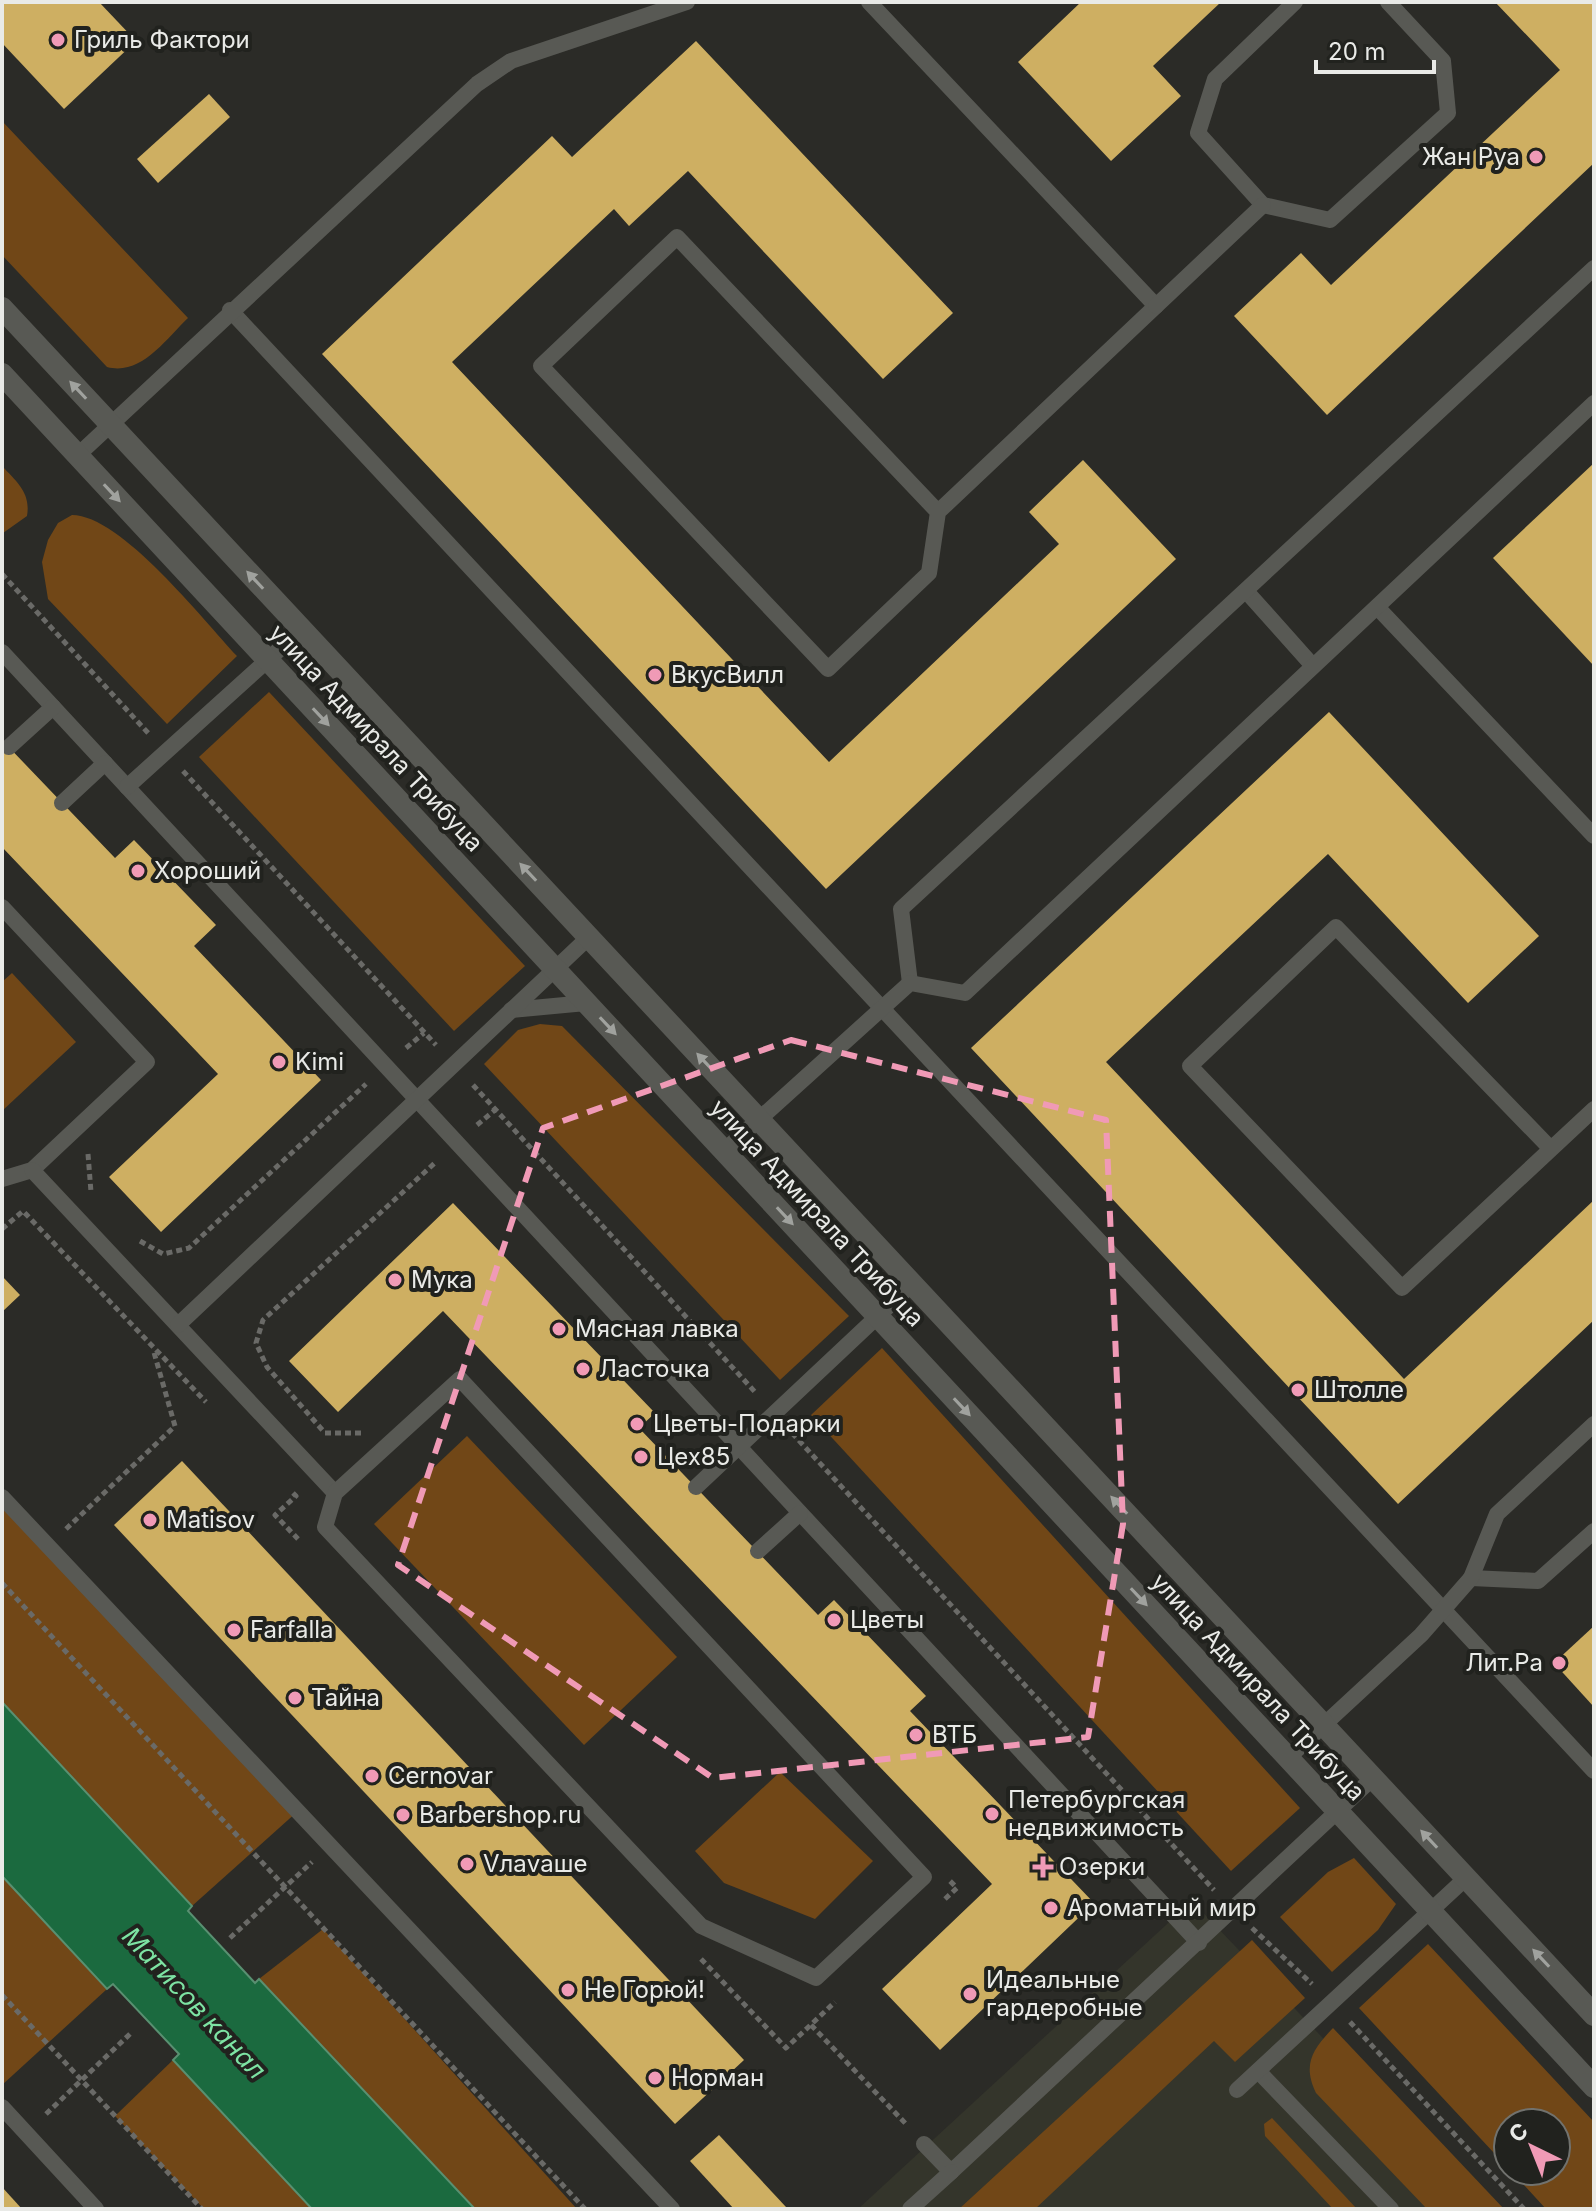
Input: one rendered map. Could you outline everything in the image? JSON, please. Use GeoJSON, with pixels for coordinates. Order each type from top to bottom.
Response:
{"type":"FeatureCollection","features":[{"type":"Feature","properties":{"kind":"street","name":"улица Адмирала Трибуца"},"geometry":{"type":"LineString","coordinates":[[2,308],[1594,2015]]}},
{"type":"Feature","properties":{"kind":"street","name":"улица Адмирала Трибуца"},"geometry":{"type":"LineString","coordinates":[[2,374],[1594,2087]]}},
{"type":"Feature","properties":{"kind":"lane"},"geometry":{"type":"LineString","coordinates":[[78,455],[230,310],[477,84],[511,61],[687,2]]}},
{"type":"Feature","properties":{"kind":"lane"},"geometry":{"type":"LineString","coordinates":[[869,2],[1156,306]]}},
{"type":"Feature","properties":{"kind":"lane"},"geometry":{"type":"LineString","coordinates":[[1295,2],[1215,79],[1198,133],[1263,205],[1330,220],[1448,113],[1443,61],[1388,2]]}},
{"type":"Feature","properties":{"kind":"lane"},"geometry":{"type":"LineString","coordinates":[[938,512],[677,237],[541,366],[828,669],[929,573],[938,512],[1263,205]]}},
{"type":"Feature","properties":{"kind":"lane"},"geometry":{"type":"LineString","coordinates":[[910,983],[901,909],[1594,268]]}},
{"type":"Feature","properties":{"kind":"lane"},"geometry":{"type":"LineString","coordinates":[[230,310],[1594,1771]]}},
{"type":"Feature","properties":{"kind":"lane"},"geometry":{"type":"LineString","coordinates":[[910,983],[965,993],[1594,403]]}},
{"type":"Feature","properties":{"kind":"lane"},"geometry":{"type":"LineString","coordinates":[[1246,591],[1313,666]]}},
{"type":"Feature","properties":{"kind":"lane"},"geometry":{"type":"LineString","coordinates":[[1377,607],[1594,836]]}},
{"type":"Feature","properties":{"kind":"lane"},"geometry":{"type":"LineString","coordinates":[[127,787],[302,629]]}},
{"type":"Feature","properties":{"kind":"lane"},"geometry":{"type":"LineString","coordinates":[[2,652],[1199,1943]]}},
{"type":"Feature","properties":{"kind":"lane"},"geometry":{"type":"LineString","coordinates":[[9,747],[53,707]]}},
{"type":"Feature","properties":{"kind":"lane"},"geometry":{"type":"LineString","coordinates":[[62,803],[105,763]]}},
{"type":"Feature","properties":{"kind":"lane"},"geometry":{"type":"LineString","coordinates":[[2,907],[147,1062],[32,1170],[2,1179]]}},
{"type":"Feature","properties":{"kind":"lane"},"geometry":{"type":"LineString","coordinates":[[1551,1149],[1336,927],[1190,1066],[1402,1288],[1594,1109]]}},
{"type":"Feature","properties":{"kind":"lane"},"geometry":{"type":"LineString","coordinates":[[178,1325],[589,937]]}},
{"type":"Feature","properties":{"kind":"lane"},"geometry":{"type":"LineString","coordinates":[[724,1151],[910,983]]}},
{"type":"Feature","properties":{"kind":"lane"},"geometry":{"type":"LineString","coordinates":[[511,1010],[586,1003]]}},
{"type":"Feature","properties":{"kind":"lane"},"geometry":{"type":"LineString","coordinates":[[32,1170],[335,1493]]}},
{"type":"Feature","properties":{"kind":"lane"},"geometry":{"type":"LineString","coordinates":[[696,1487],[912,1284]]}},
{"type":"Feature","properties":{"kind":"lane"},"geometry":{"type":"LineString","coordinates":[[460,1379],[924,1877],[816,1978],[701,1926],[325,1527],[335,1493],[460,1379]]}},
{"type":"Feature","properties":{"kind":"lane"},"geometry":{"type":"LineString","coordinates":[[1288,1758],[1444,1610],[1471,1578],[1497,1514],[1594,1424]]}},
{"type":"Feature","properties":{"kind":"lane"},"geometry":{"type":"LineString","coordinates":[[2,1497],[672,2209]]}},
{"type":"Feature","properties":{"kind":"lane"},"geometry":{"type":"LineString","coordinates":[[758,1551],[800,1513]]}},
{"type":"Feature","properties":{"kind":"lane"},"geometry":{"type":"LineString","coordinates":[[1471,1578],[1538,1581],[1594,1531]]}},
{"type":"Feature","properties":{"kind":"lane"},"geometry":{"type":"LineString","coordinates":[[910,2209],[1373,1778]]}},
{"type":"Feature","properties":{"kind":"lane"},"geometry":{"type":"LineString","coordinates":[[1237,2090],[1466,1878]]}},
{"type":"Feature","properties":{"kind":"lane"},"geometry":{"type":"LineString","coordinates":[[1258,2071],[1391,2209]]}},
{"type":"Feature","properties":{"kind":"lane"},"geometry":{"type":"LineString","coordinates":[[2,2107],[96,2209]]}},
{"type":"Feature","properties":{"kind":"lane"},"geometry":{"type":"LineString","coordinates":[[924,2144],[951,2172]]}},
{"type":"Feature","properties":{"kind":"path"},"geometry":{"type":"LineString","coordinates":[[137,1240],[163,1254],[189,1248],[424,1033]]}},
{"type":"Feature","properties":{"kind":"path"},"geometry":{"type":"LineString","coordinates":[[373,1422],[362,1433],[325,1433],[267,1367],[256,1343],[263,1320],[495,1110]]}},
{"type":"Feature","properties":{"kind":"path"},"geometry":{"type":"LineString","coordinates":[[87,1147],[91,1192],[100,1201]]}},
{"type":"Feature","properties":{"kind":"path"},"geometry":{"type":"LineString","coordinates":[[2,1229],[23,1211],[214,1410]]}},
{"type":"Feature","properties":{"kind":"path"},"geometry":{"type":"LineString","coordinates":[[48,1546],[175,1426],[152,1345]]}},
{"type":"Feature","properties":{"kind":"path"},"geometry":{"type":"LineString","coordinates":[[286,1485],[296,1496],[275,1515],[308,1549]]}},
{"type":"Feature","properties":{"kind":"path"},"geometry":{"type":"LineString","coordinates":[[2,1583],[585,2209]]}},
{"type":"Feature","properties":{"kind":"path"},"geometry":{"type":"LineString","coordinates":[[935,1909],[957,1888],[946,1877]]}},
{"type":"Feature","properties":{"kind":"path"},"geometry":{"type":"LineString","coordinates":[[230,1938],[285,1888]]}},
{"type":"Feature","properties":{"kind":"path"},"geometry":{"type":"LineString","coordinates":[[699,1957],[786,2048],[845,1993]]}},
{"type":"Feature","properties":{"kind":"path"},"geometry":{"type":"LineString","coordinates":[[2,1995],[202,2209]]}},
{"type":"Feature","properties":{"kind":"path"},"geometry":{"type":"LineString","coordinates":[[811,2025],[924,2144]]}},
{"type":"Feature","properties":{"kind":"path"},"geometry":{"type":"LineString","coordinates":[[25,2133],[132,2032]]}},
{"type":"Feature","properties":{"kind":"highlighted area"},"geometry":{"type":"Polygon","coordinates":[[[791,1040],[1106,1120],[1123,1524],[1088,1737],[713,1778],[398,1565],[543,1128],[791,1040]]]}},
{"type":"Feature","properties":{"kind":"shaded area"},"geometry":{"type":"Polygon","coordinates":[[[2,121],[188,318],[142,361],[131,366],[107,367],[2,255],[2,121]]]}},
{"type":"Feature","properties":{"kind":"shaded area"},"geometry":{"type":"Polygon","coordinates":[[[2,466],[22,488],[28,508],[27,516],[3,533],[2,466]]]}},
{"type":"Feature","properties":{"kind":"shaded area"},"geometry":{"type":"Polygon","coordinates":[[[72,515],[92,520],[137,550],[237,656],[167,724],[48,599],[42,562],[48,540],[58,523],[72,515]]]}},
{"type":"Feature","properties":{"kind":"shaded area"},"geometry":{"type":"Polygon","coordinates":[[[269,692],[525,966],[454,1031],[199,757],[269,692]]]}},
{"type":"Feature","properties":{"kind":"shaded area"},"geometry":{"type":"Polygon","coordinates":[[[12,973],[76,1042],[2,1111],[2,982],[12,973]]]}},
{"type":"Feature","properties":{"kind":"shaded area"},"geometry":{"type":"Polygon","coordinates":[[[540,1024],[562,1026],[849,1316],[780,1380],[484,1064],[518,1030],[540,1024]]]}},
{"type":"Feature","properties":{"kind":"shaded area"},"geometry":{"type":"Polygon","coordinates":[[[882,1348],[1300,1808],[1231,1871],[811,1415],[882,1348]]]}},
{"type":"Feature","properties":{"kind":"shaded area"},"geometry":{"type":"Polygon","coordinates":[[[467,1436],[677,1657],[584,1745],[374,1524],[467,1436]]]}},
{"type":"Feature","properties":{"kind":"shaded area"},"geometry":{"type":"Polygon","coordinates":[[[2,1497],[298,1811],[192,1906],[2,1702],[2,1497]]]}},
{"type":"Feature","properties":{"kind":"shaded area"},"geometry":{"type":"Polygon","coordinates":[[[780,1772],[873,1861],[815,1919],[724,1883],[695,1851],[780,1772]]]}},
{"type":"Feature","properties":{"kind":"shaded area"},"geometry":{"type":"Polygon","coordinates":[[[1354,1858],[1396,1904],[1378,1930],[1332,1972],[1280,1917],[1328,1872],[1354,1858]]]}},
{"type":"Feature","properties":{"kind":"shaded area"},"geometry":{"type":"Polygon","coordinates":[[[2,1876],[107,1989],[2,2085],[2,1876]]]}},
{"type":"Feature","properties":{"kind":"shaded area"},"geometry":{"type":"Polygon","coordinates":[[[1192,1901],[1486,2209],[858,2209],[1192,1901]]]}},
{"type":"Feature","properties":{"kind":"shaded area"},"geometry":{"type":"Polygon","coordinates":[[[323,1929],[577,2209],[475,2209],[259,1979],[323,1929]]]}},
{"type":"Feature","properties":{"kind":"shaded area"},"geometry":{"type":"Polygon","coordinates":[[[1252,1940],[1305,1998],[1235,2062],[1214,2041],[1035,2209],[959,2209],[1252,1940]]]}},
{"type":"Feature","properties":{"kind":"shaded area"},"geometry":{"type":"Polygon","coordinates":[[[1428,1944],[1594,2122],[1594,2209],[1546,2209],[1526,2187],[1572,2187],[1572,2107],[1492,2107],[1492,2151],[1359,2008],[1428,1944]]]}},
{"type":"Feature","properties":{"kind":"shaded area"},"geometry":{"type":"Polygon","coordinates":[[[1333,2028],[1504,2209],[1427,2209],[1316,2093],[1310,2065],[1315,2050],[1333,2028]]]}},
{"type":"Feature","properties":{"kind":"shaded area"},"geometry":{"type":"Polygon","coordinates":[[[173,2060],[312,2209],[204,2209],[115,2116],[173,2060]]]}},
{"type":"Feature","properties":{"kind":"shaded area"},"geometry":{"type":"Polygon","coordinates":[[[1272,2118],[1357,2209],[1333,2209],[1265,2136],[1264,2124],[1272,2118]]]}},
{"type":"Feature","properties":{"kind":"water","name":"Матисов канал"},"geometry":{"type":"Polygon","coordinates":[[[2,1702],[192,1906],[188,1911],[255,1983],[259,1979],[475,2209],[312,2209],[173,2060],[179,2054],[113,1984],[107,1989],[2,1876],[2,1702]]]}},
{"type":"Feature","properties":{"kind":"building"},"geometry":{"type":"Polygon","coordinates":[[[2,2],[99,2],[136,41],[64,109],[2,43],[2,2]]]}},
{"type":"Feature","properties":{"kind":"building"},"geometry":{"type":"Polygon","coordinates":[[[1081,2],[1221,2],[1153,66],[1181,96],[1111,161],[1018,62],[1081,2]]]}},
{"type":"Feature","properties":{"kind":"building"},"geometry":{"type":"Polygon","coordinates":[[[1495,2],[1594,2],[1594,163],[1327,415],[1234,316],[1301,253],[1331,285],[1560,70],[1495,2]]]}},
{"type":"Feature","properties":{"kind":"building"},"geometry":{"type":"Polygon","coordinates":[[[696,41],[953,313],[883,379],[688,171],[629,226],[614,209],[452,362],[829,762],[1059,544],[1029,512],[1083,460],[1176,559],[826,889],[322,354],[552,136],[572,157],[696,41]]]}},
{"type":"Feature","properties":{"kind":"building"},"geometry":{"type":"Polygon","coordinates":[[[209,94],[230,117],[158,183],[137,159],[209,94]]]}},
{"type":"Feature","properties":{"kind":"building"},"geometry":{"type":"Polygon","coordinates":[[[1594,463],[1594,666],[1493,558],[1594,463]]]}},
{"type":"Feature","properties":{"kind":"building"},"geometry":{"type":"Polygon","coordinates":[[[1329,712],[1539,936],[1468,1003],[1328,854],[1106,1062],[1404,1379],[1594,1200],[1594,1320],[1398,1504],[971,1048],[1329,712]]]}},
{"type":"Feature","properties":{"kind":"building"},"geometry":{"type":"Polygon","coordinates":[[[2,740],[115,858],[134,840],[216,925],[194,946],[321,1080],[161,1232],[109,1177],[218,1074],[2,847],[2,740]]]}},
{"type":"Feature","properties":{"kind":"building"},"geometry":{"type":"Polygon","coordinates":[[[453,1203],[655,1413],[639,1428],[818,1615],[834,1600],[926,1696],[910,1711],[1094,1903],[940,2050],[882,1989],[992,1884],[443,1311],[338,1412],[289,1361],[453,1203]]]}},
{"type":"Feature","properties":{"kind":"building"},"geometry":{"type":"Polygon","coordinates":[[[2,1276],[20,1295],[2,1312],[2,1276]]]}},
{"type":"Feature","properties":{"kind":"building"},"geometry":{"type":"Polygon","coordinates":[[[182,1461],[744,2060],[675,2124],[114,1525],[182,1461]]]}},
{"type":"Feature","properties":{"kind":"building"},"geometry":{"type":"Polygon","coordinates":[[[1594,1626],[1594,1707],[1554,1663],[1594,1626]]]}},
{"type":"Feature","properties":{"kind":"building"},"geometry":{"type":"Polygon","coordinates":[[[719,2135],[786,2207],[734,2209],[690,2161],[719,2135]]]}},
{"type":"Feature","properties":{"kind":"building"},"geometry":{"type":"Polygon","coordinates":[[[2,2187],[22,2209],[2,2209],[2,2187]]]}},
{"type":"Feature","properties":{"kind":"place","name":"Гриль Фактори"},"geometry":{"type":"Point","coordinates":[58,40]}},
{"type":"Feature","properties":{"kind":"place","name":"Жан Руа"},"geometry":{"type":"Point","coordinates":[1536,157]}},
{"type":"Feature","properties":{"kind":"place","name":"ВкусВилл"},"geometry":{"type":"Point","coordinates":[655,675]}},
{"type":"Feature","properties":{"kind":"place","name":"Хороший"},"geometry":{"type":"Point","coordinates":[138,871]}},
{"type":"Feature","properties":{"kind":"place","name":"Kimi"},"geometry":{"type":"Point","coordinates":[279,1062]}},
{"type":"Feature","properties":{"kind":"place","name":"Мука"},"geometry":{"type":"Point","coordinates":[395,1280]}},
{"type":"Feature","properties":{"kind":"place","name":"Мясная лавка"},"geometry":{"type":"Point","coordinates":[559,1329]}},
{"type":"Feature","properties":{"kind":"place","name":"Ласточка"},"geometry":{"type":"Point","coordinates":[583,1369]}},
{"type":"Feature","properties":{"kind":"place","name":"Штолле"},"geometry":{"type":"Point","coordinates":[1298,1390]}},
{"type":"Feature","properties":{"kind":"place","name":"Цветы-Подарки"},"geometry":{"type":"Point","coordinates":[637,1424]}},
{"type":"Feature","properties":{"kind":"place","name":"Цех85"},"geometry":{"type":"Point","coordinates":[641,1457]}},
{"type":"Feature","properties":{"kind":"place","name":"Matisov"},"geometry":{"type":"Point","coordinates":[150,1520]}},
{"type":"Feature","properties":{"kind":"place","name":"Цветы"},"geometry":{"type":"Point","coordinates":[834,1620]}},
{"type":"Feature","properties":{"kind":"place","name":"Farfalla"},"geometry":{"type":"Point","coordinates":[234,1630]}},
{"type":"Feature","properties":{"kind":"place","name":"Лит.Ра"},"geometry":{"type":"Point","coordinates":[1559,1663]}},
{"type":"Feature","properties":{"kind":"place","name":"Тайна"},"geometry":{"type":"Point","coordinates":[295,1698]}},
{"type":"Feature","properties":{"kind":"place","name":"ВТБ"},"geometry":{"type":"Point","coordinates":[916,1735]}},
{"type":"Feature","properties":{"kind":"place","name":"Cernovar"},"geometry":{"type":"Point","coordinates":[372,1776]}},
{"type":"Feature","properties":{"kind":"place","name":"Петербургская недвижимость"},"geometry":{"type":"Point","coordinates":[992,1814]}},
{"type":"Feature","properties":{"kind":"place","name":"Barbershop.ru"},"geometry":{"type":"Point","coordinates":[403,1815]}},
{"type":"Feature","properties":{"kind":"place","name":"Vлаvаше"},"geometry":{"type":"Point","coordinates":[467,1864]}},
{"type":"Feature","properties":{"kind":"place","name":"Озерки"},"geometry":{"type":"Point","coordinates":[1043,1867]}},
{"type":"Feature","properties":{"kind":"place","name":"Ароматный мир"},"geometry":{"type":"Point","coordinates":[1051,1908]}},
{"type":"Feature","properties":{"kind":"place","name":"Не Горюй!"},"geometry":{"type":"Point","coordinates":[568,1990]}},
{"type":"Feature","properties":{"kind":"place","name":"Идеальные гардеробные"},"geometry":{"type":"Point","coordinates":[970,1994]}},
{"type":"Feature","properties":{"kind":"place","name":"Норман"},"geometry":{"type":"Point","coordinates":[655,2078]}}]}
